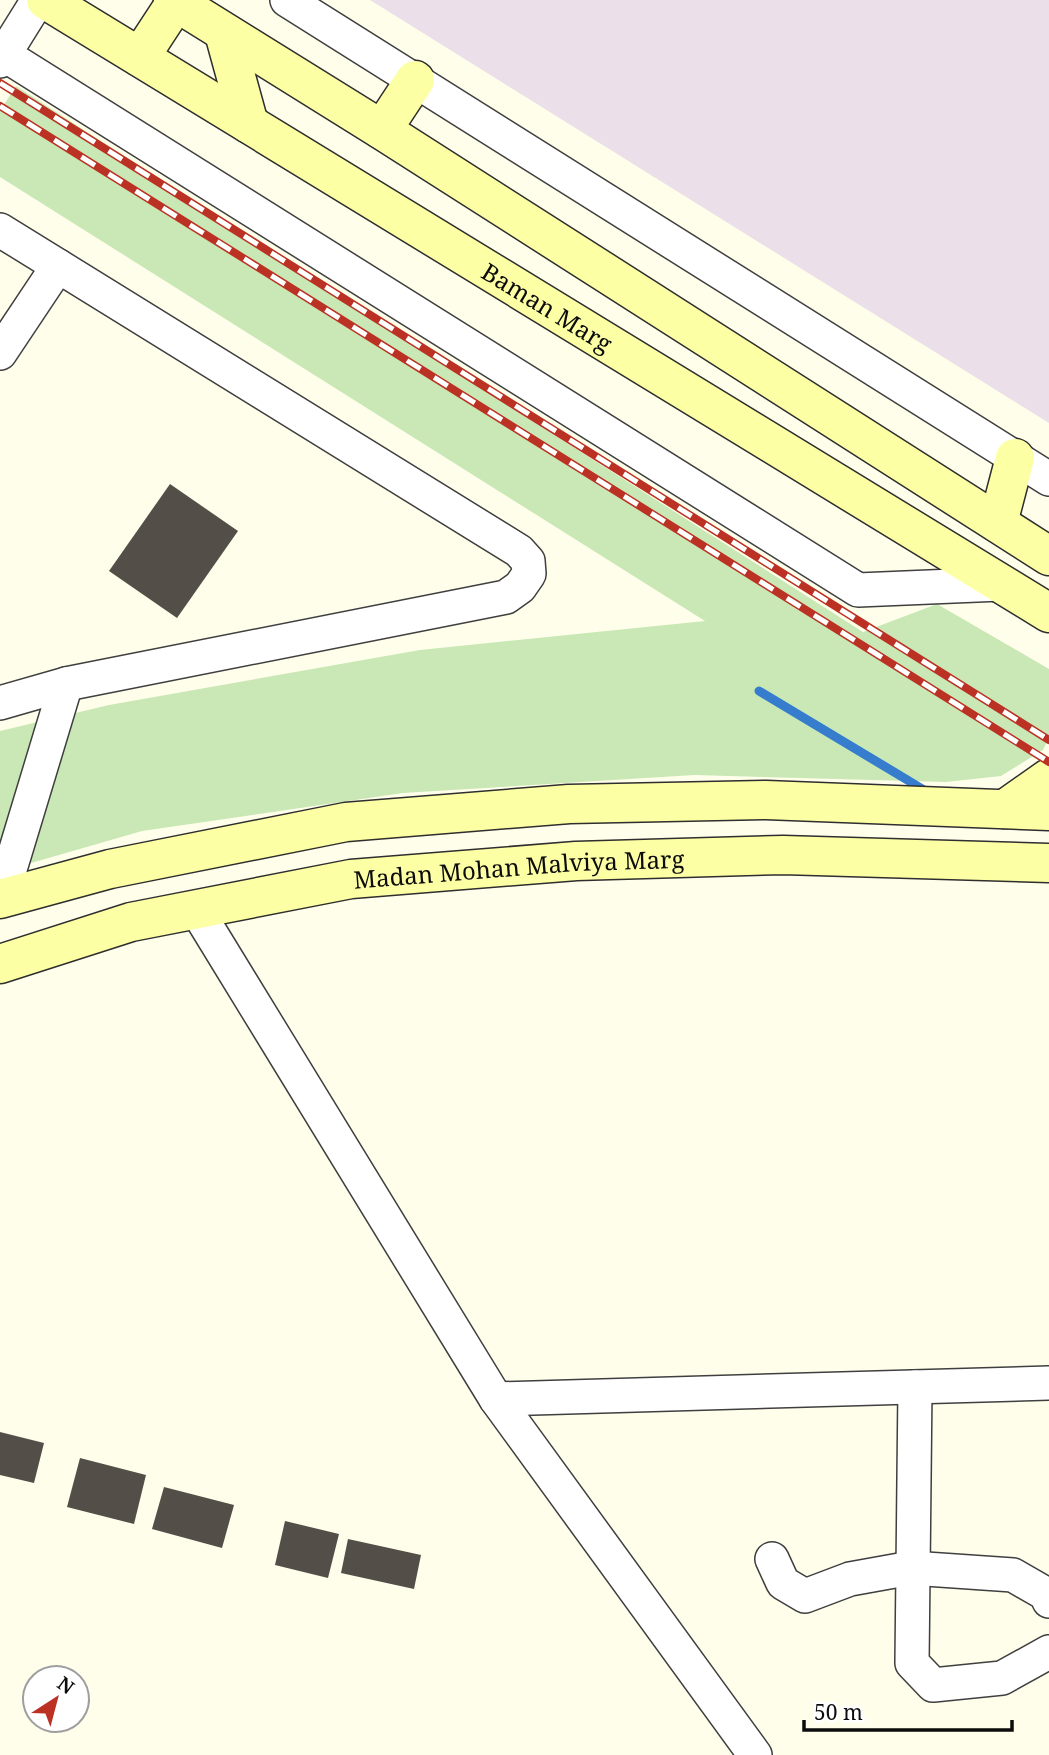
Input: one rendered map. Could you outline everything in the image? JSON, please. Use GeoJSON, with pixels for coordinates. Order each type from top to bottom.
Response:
{"type":"FeatureCollection","features":[{"type":"Feature","properties":{"kind":"main road","name":"Baman Marg"},"geometry":{"type":"LineString","coordinates":[[46,0],[1049,613]]}},
{"type":"Feature","properties":{"kind":"main road"},"geometry":{"type":"LineString","coordinates":[[141,57],[174,1],[382,130],[1049,556]]}},
{"type":"Feature","properties":{"kind":"main road"},"geometry":{"type":"LineString","coordinates":[[224,33],[249,124]]}},
{"type":"Feature","properties":{"kind":"main road"},"geometry":{"type":"LineString","coordinates":[[382,130],[415,80]]}},
{"type":"Feature","properties":{"kind":"main road"},"geometry":{"type":"LineString","coordinates":[[998,523],[1015,458]]}},
{"type":"Feature","properties":{"kind":"main road"},"geometry":{"type":"LineString","coordinates":[[1005,809],[1049,778]]}},
{"type":"Feature","properties":{"kind":"main road"},"geometry":{"type":"LineString","coordinates":[[0,899],[110,869],[346,822],[569,804],[700,801],[766,800],[1049,811]]}},
{"type":"Feature","properties":{"kind":"main road","name":"Madan Mohan Malviya Marg"},"geometry":{"type":"LineString","coordinates":[[0,964],[131,922],[351,879],[576,861],[783,855],[1049,863]]}},
{"type":"Feature","properties":{"kind":"street"},"geometry":{"type":"LineString","coordinates":[[38,0],[1,56],[858,590],[1001,584]]}},
{"type":"Feature","properties":{"kind":"street"},"geometry":{"type":"LineString","coordinates":[[287,0],[1049,479]]}},
{"type":"Feature","properties":{"kind":"street"},"geometry":{"type":"LineString","coordinates":[[0,230],[519,551],[528,561],[529,574],[520,587],[506,597],[66,684],[0,703]]}},
{"type":"Feature","properties":{"kind":"street"},"geometry":{"type":"LineString","coordinates":[[0,353],[58,266]]}},
{"type":"Feature","properties":{"kind":"street"},"geometry":{"type":"LineString","coordinates":[[0,899],[66,684]]}},
{"type":"Feature","properties":{"kind":"street"},"geometry":{"type":"LineString","coordinates":[[196,909],[496,1399],[755,1755]]}},
{"type":"Feature","properties":{"kind":"street"},"geometry":{"type":"LineString","coordinates":[[496,1399],[1049,1383]]}},
{"type":"Feature","properties":{"kind":"street"},"geometry":{"type":"LineString","coordinates":[[915,1387],[912,1663],[933,1685],[1002,1678],[1049,1652]]}},
{"type":"Feature","properties":{"kind":"street"},"geometry":{"type":"LineString","coordinates":[[772,1559],[783,1583],[805,1596],[850,1579],[911,1568],[1013,1575],[1046,1594],[1049,1601]]}},
{"type":"Feature","properties":{"kind":"shaded area"},"geometry":{"type":"Polygon","coordinates":[[[370,0],[1049,0],[1049,423],[370,0]]]}},
{"type":"Feature","properties":{"kind":"green space"},"geometry":{"type":"Polygon","coordinates":[[[16,86],[863,632],[937,604],[1049,669],[1049,737],[1043,750],[1001,776],[946,782],[694,775],[403,793],[142,831],[0,872],[0,731],[109,705],[420,650],[705,621],[0,177],[0,111],[16,86]]]}},
{"type":"Feature","properties":{"kind":"building"},"geometry":{"type":"Polygon","coordinates":[[[170,484],[238,531],[177,618],[109,571],[170,484]]]}},
{"type":"Feature","properties":{"kind":"building"},"geometry":{"type":"Polygon","coordinates":[[[0,1432],[44,1443],[34,1483],[0,1475],[0,1432]]]}},
{"type":"Feature","properties":{"kind":"building"},"geometry":{"type":"Polygon","coordinates":[[[80,1458],[146,1475],[134,1524],[67,1507],[80,1458]]]}},
{"type":"Feature","properties":{"kind":"building"},"geometry":{"type":"Polygon","coordinates":[[[164,1487],[234,1505],[222,1548],[152,1529],[164,1487]]]}},
{"type":"Feature","properties":{"kind":"building"},"geometry":{"type":"Polygon","coordinates":[[[285,1521],[339,1534],[328,1578],[275,1565],[285,1521]]]}},
{"type":"Feature","properties":{"kind":"building"},"geometry":{"type":"Polygon","coordinates":[[[348,1539],[421,1555],[414,1589],[341,1573],[348,1539]]]}},
{"type":"Feature","properties":{"kind":"waterway"},"geometry":{"type":"LineString","coordinates":[[759,691],[929,793]]}},
{"type":"Feature","properties":{"kind":"railway"},"geometry":{"type":"LineString","coordinates":[[0,83],[1049,740]]}},
{"type":"Feature","properties":{"kind":"railway"},"geometry":{"type":"LineString","coordinates":[[0,106],[1049,762]]}}]}
